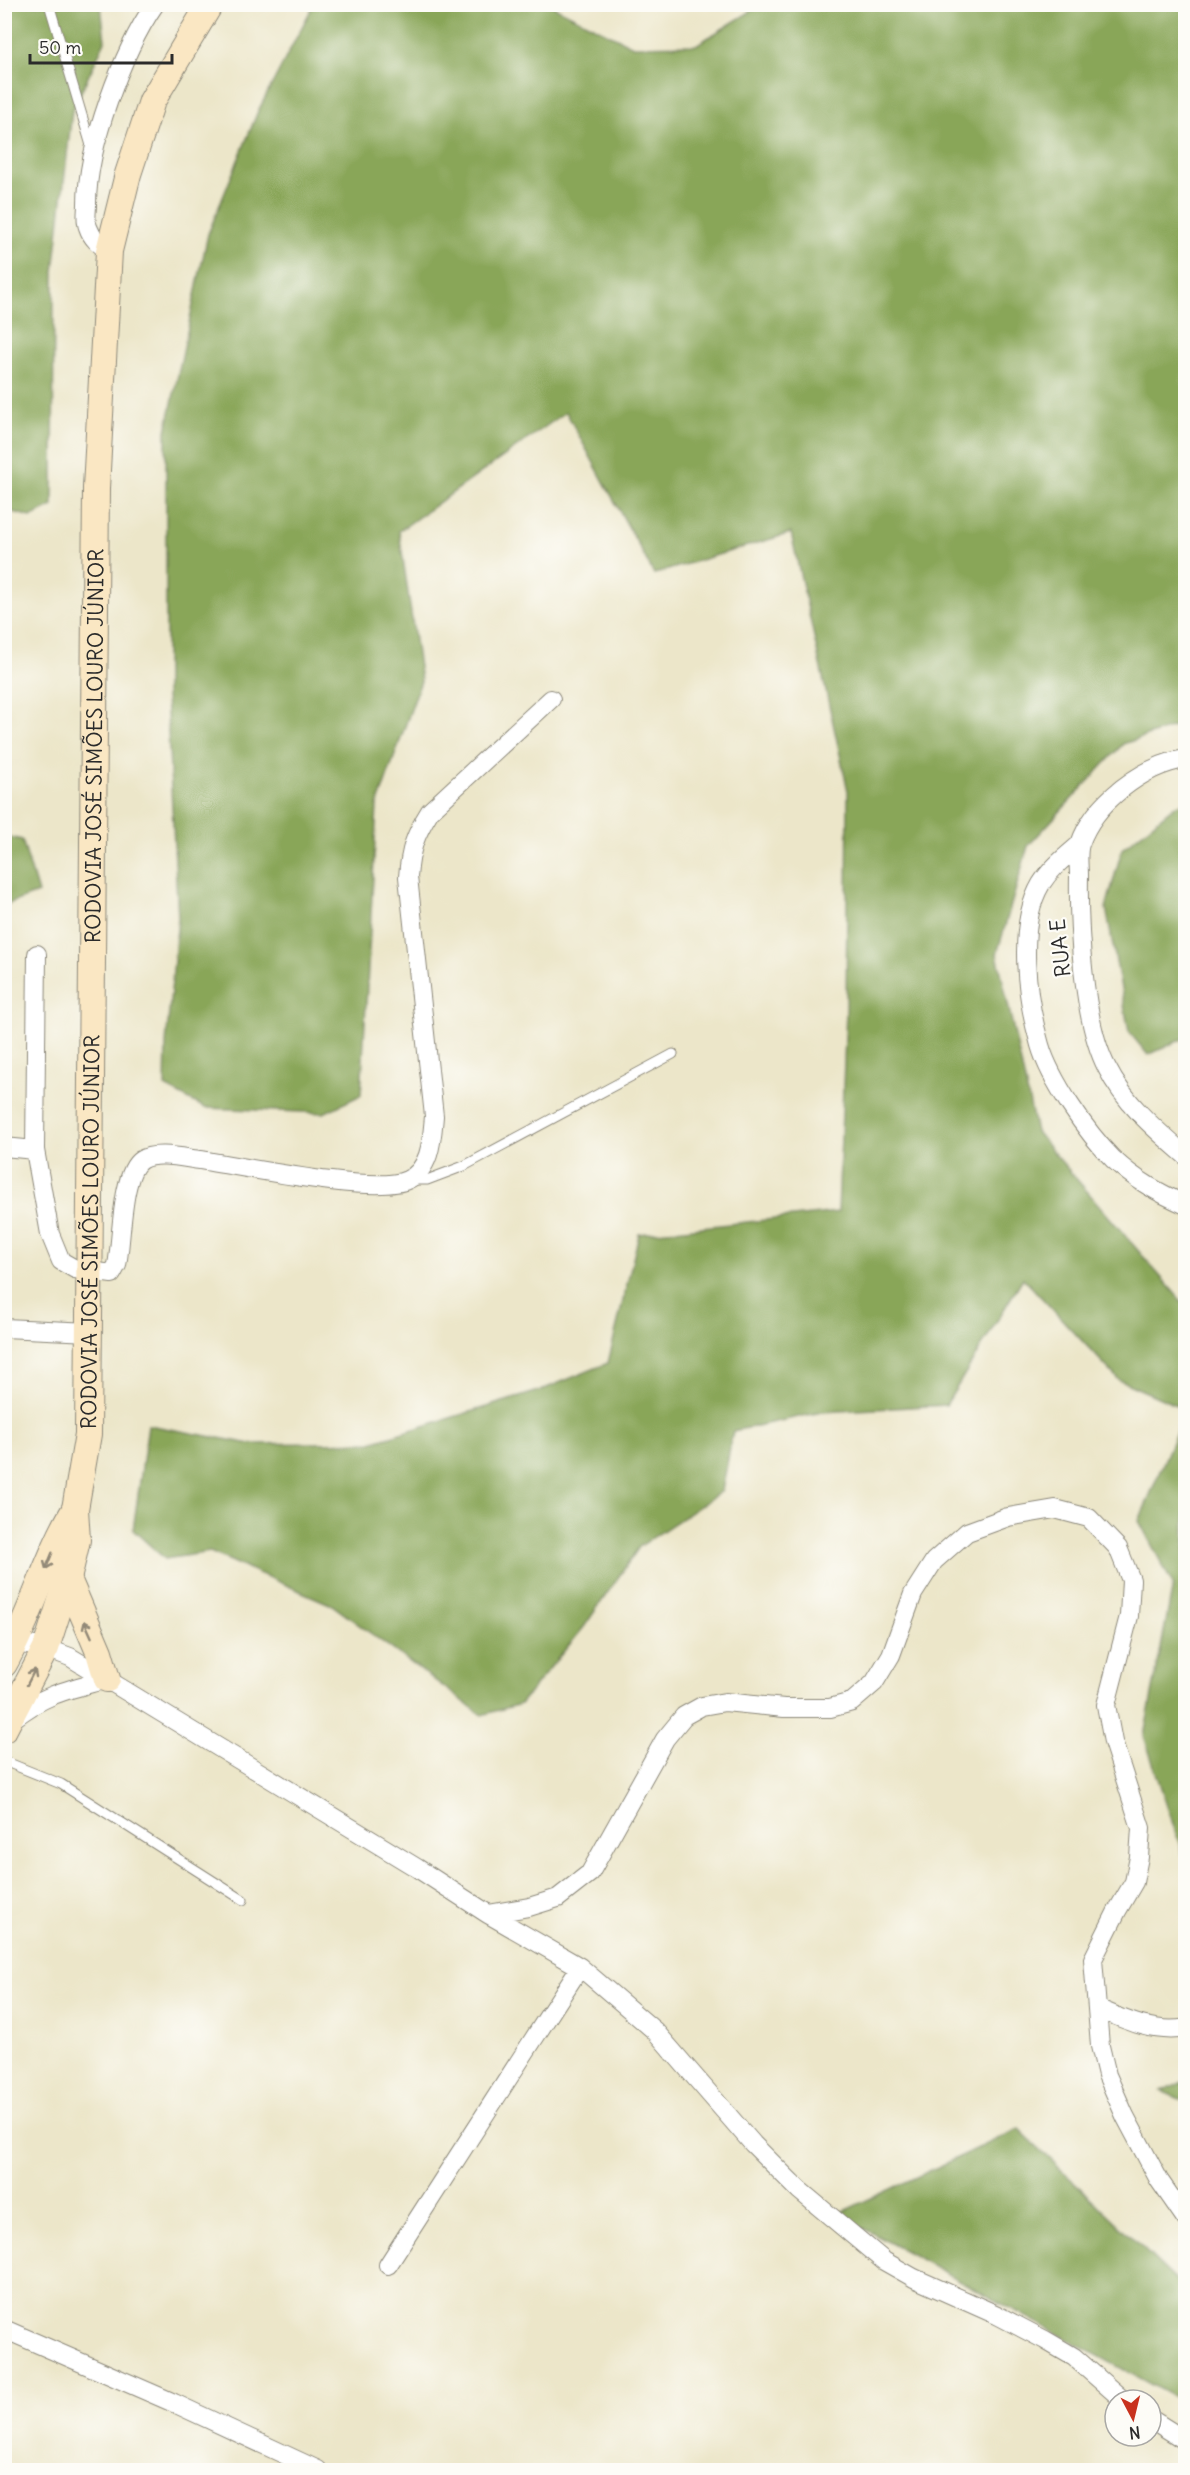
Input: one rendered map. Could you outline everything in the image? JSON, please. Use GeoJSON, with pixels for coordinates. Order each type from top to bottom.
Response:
{"type":"FeatureCollection","features":[{"type":"Feature","properties":{"kind":"main road","name":"RODOVIA JOSÉ SIMÕES LOURO JÚNIOR"},"geometry":{"type":"LineString","coordinates":[[6,1725],[46,1648],[69,1579],[77,1540],[75,1509],[88,1434],[96,488],[109,251],[128,174],[152,101],[210,4]]}},
{"type":"Feature","properties":{"kind":"main road","name":"RODOVIA JOSÉ SIMÕES LOURO JÚNIOR"},"geometry":{"type":"LineString","coordinates":[[8,1654],[60,1535],[75,1509]]}},
{"type":"Feature","properties":{"kind":"main road"},"geometry":{"type":"LineString","coordinates":[[69,1579],[99,1652],[107,1679]]}},
{"type":"Feature","properties":{"kind":"street"},"geometry":{"type":"LineString","coordinates":[[109,251],[94,240],[86,225],[87,184],[92,152],[117,79],[141,25],[154,4]]}},
{"type":"Feature","properties":{"kind":"street"},"geometry":{"type":"LineString","coordinates":[[37,954],[35,1150],[50,1234],[61,1261],[75,1269],[91,1273],[112,1274],[117,1265],[131,1174],[141,1161],[155,1156],[189,1158],[358,1184],[388,1185],[408,1180],[424,1165],[432,1146],[434,1116],[408,877],[410,853],[416,833],[430,811],[551,699]]}},
{"type":"Feature","properties":{"kind":"street"},"geometry":{"type":"LineString","coordinates":[[1185,759],[1140,776],[1107,799],[1079,845],[1056,865],[1040,886],[1029,920],[1025,952],[1029,993],[1040,1046],[1060,1088],[1084,1125],[1113,1159],[1149,1188],[1185,1205]]}},
{"type":"Feature","properties":{"kind":"street","name":"RUA E"},"geometry":{"type":"LineString","coordinates":[[1079,845],[1078,922],[1094,1024],[1106,1066],[1121,1092],[1148,1123],[1185,1156]]}},
{"type":"Feature","properties":{"kind":"street"},"geometry":{"type":"LineString","coordinates":[[4,1147],[35,1150]]}},
{"type":"Feature","properties":{"kind":"street"},"geometry":{"type":"LineString","coordinates":[[4,1328],[90,1332]]}},
{"type":"Feature","properties":{"kind":"street"},"geometry":{"type":"LineString","coordinates":[[488,1914],[529,1907],[558,1898],[590,1873],[665,1738],[684,1716],[702,1706],[725,1702],[795,1708],[830,1708],[852,1702],[874,1683],[891,1655],[914,1594],[934,1561],[967,1532],[1008,1517],[1055,1509],[1089,1518],[1119,1548],[1131,1580],[1129,1616],[1106,1705],[1113,1742],[1141,1828],[1140,1857],[1134,1882],[1093,1959],[1100,2046],[1107,2075],[1125,2116],[1159,2180],[1185,2219]]}},
{"type":"Feature","properties":{"kind":"street"},"geometry":{"type":"LineString","coordinates":[[8,1654],[46,1648],[70,1657],[417,1868],[488,1914],[580,1967],[654,2031],[753,2144],[799,2190],[844,2230],[884,2261],[914,2278],[997,2315],[1074,2357],[1109,2388]]}},
{"type":"Feature","properties":{"kind":"street"},"geometry":{"type":"LineString","coordinates":[[6,1725],[32,1704],[52,1694],[107,1679]]}},
{"type":"Feature","properties":{"kind":"street"},"geometry":{"type":"LineString","coordinates":[[388,2265],[580,1967]]}},
{"type":"Feature","properties":{"kind":"street"},"geometry":{"type":"LineString","coordinates":[[1097,2008],[1132,2023],[1162,2029],[1185,2028]]}},
{"type":"Feature","properties":{"kind":"street"},"geometry":{"type":"LineString","coordinates":[[4,2329],[174,2403],[318,2470]]}},
{"type":"Feature","properties":{"kind":"street"},"geometry":{"type":"LineString","coordinates":[[1163,2427],[1185,2441]]}},
{"type":"Feature","properties":{"kind":"lane"},"geometry":{"type":"LineString","coordinates":[[49,4],[92,152]]}},
{"type":"Feature","properties":{"kind":"lane"},"geometry":{"type":"LineString","coordinates":[[408,1180],[427,1180],[464,1166],[674,1054]]}},
{"type":"Feature","properties":{"kind":"lane"},"geometry":{"type":"LineString","coordinates":[[4,1761],[61,1784],[243,1900]]}},
{"type":"Feature","properties":{"kind":"green space"},"geometry":{"type":"Polygon","coordinates":[[[314,4],[554,5],[633,46],[696,45],[761,5],[1185,5],[1185,723],[1123,744],[1028,846],[997,954],[1036,1132],[1185,1305],[1185,1409],[1119,1380],[1023,1278],[946,1405],[822,1412],[733,1431],[722,1491],[639,1547],[584,1627],[520,1704],[482,1715],[332,1605],[210,1552],[165,1559],[133,1530],[148,1425],[251,1444],[371,1442],[539,1391],[608,1363],[639,1234],[838,1212],[846,1011],[848,791],[791,533],[654,574],[566,412],[399,531],[421,681],[377,806],[361,1095],[324,1113],[205,1108],[165,1087],[166,1043],[178,918],[166,695],[166,431],[208,234],[258,111],[314,4]]]}},
{"type":"Feature","properties":{"kind":"green space"},"geometry":{"type":"Polygon","coordinates":[[[5,5],[101,5],[105,41],[72,111],[54,272],[53,506],[31,517],[5,510],[5,5]]]}},
{"type":"Feature","properties":{"kind":"green space"},"geometry":{"type":"Polygon","coordinates":[[[1185,802],[1185,1038],[1148,1055],[1129,1032],[1106,908],[1122,849],[1176,805],[1185,802]]]}},
{"type":"Feature","properties":{"kind":"green space"},"geometry":{"type":"Polygon","coordinates":[[[5,836],[22,840],[38,893],[5,905],[5,836]]]}},
{"type":"Feature","properties":{"kind":"green space"},"geometry":{"type":"Polygon","coordinates":[[[1185,1411],[1185,1861],[1144,1736],[1173,1585],[1139,1521],[1185,1411]]]}},
{"type":"Feature","properties":{"kind":"green space"},"geometry":{"type":"Polygon","coordinates":[[[1185,2081],[1185,2101],[1161,2091],[1185,2081]]]}},
{"type":"Feature","properties":{"kind":"green space"},"geometry":{"type":"Polygon","coordinates":[[[1019,2129],[1185,2289],[1185,2403],[1163,2391],[1163,2388],[1157,2388],[837,2214],[1019,2129]]]}}]}
